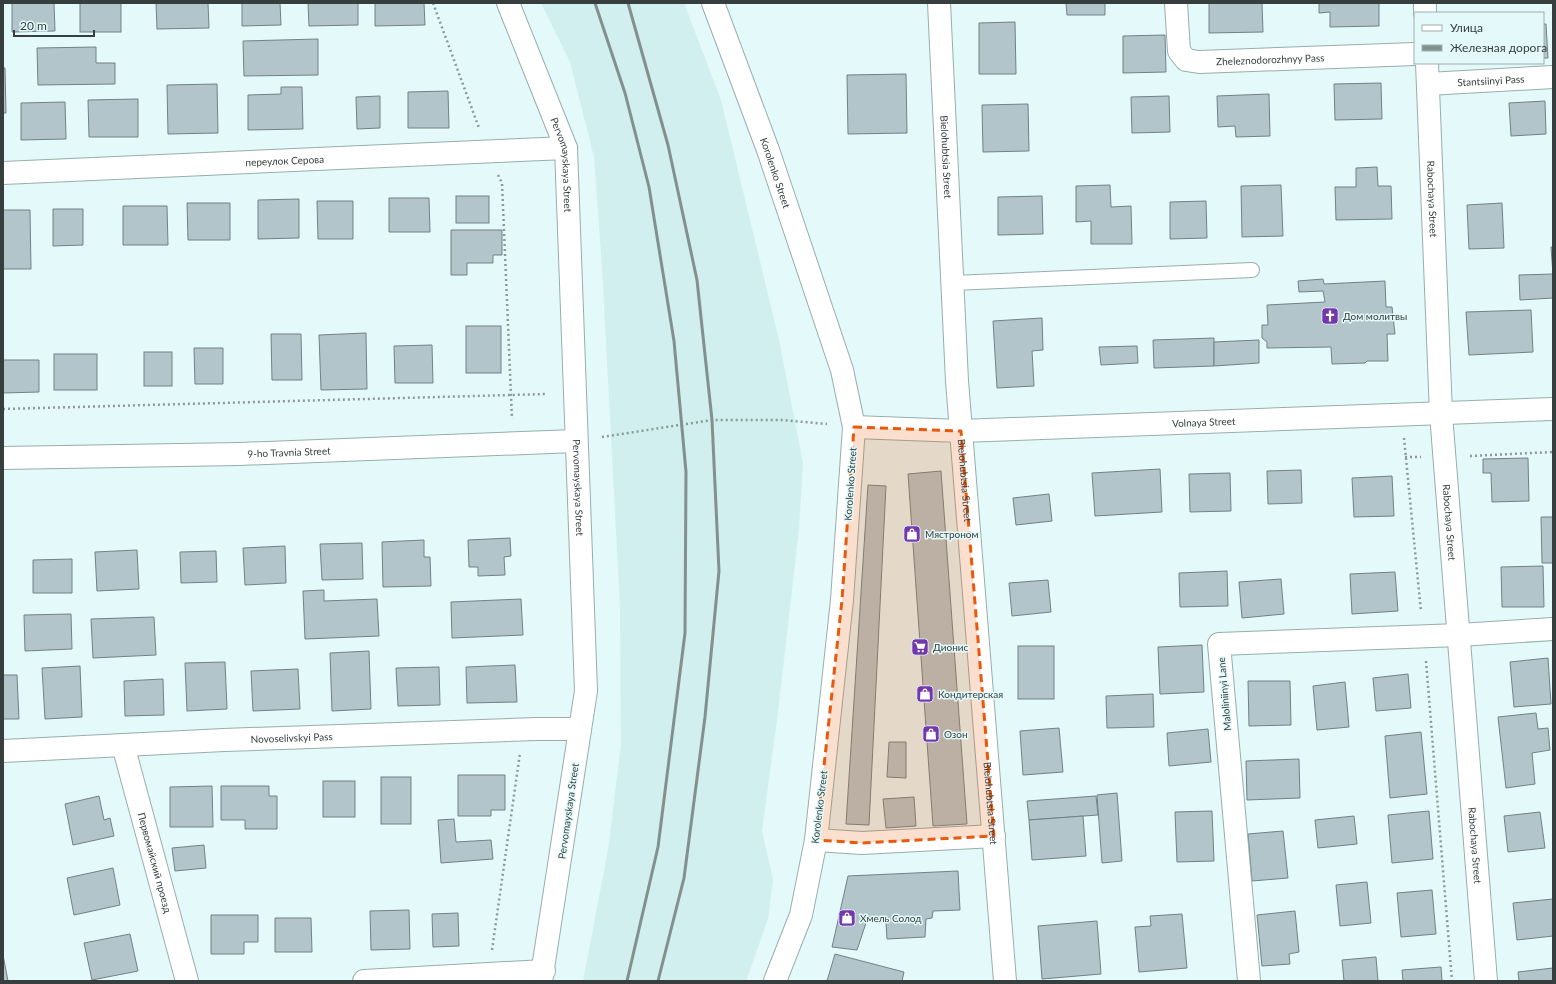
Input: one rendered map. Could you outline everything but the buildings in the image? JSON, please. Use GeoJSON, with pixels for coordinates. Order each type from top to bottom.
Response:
{"type":"FeatureCollection","features":[{"type":"Feature","properties":{"kind":"street","name":"Pervomayskaya Street"},"geometry":{"type":"LineString","coordinates":[[508,3],[566,148],[586,691],[543,976]]}},
{"type":"Feature","properties":{"kind":"street","name":"Korolenko Street"},"geometry":{"type":"LineString","coordinates":[[713,3],[768,150],[842,370],[854,427],[842,600],[816,840],[801,914],[775,981]]}},
{"type":"Feature","properties":{"kind":"street","name":"Bielohubtsia Street"},"geometry":{"type":"LineString","coordinates":[[939,3],[957,381],[1005,981]]}},
{"type":"Feature","properties":{"kind":"street","name":"Zheleznodorozhnyy Pass"},"geometry":{"type":"LineString","coordinates":[[1176,3],[1179,51],[1186,60],[1207,61],[1414,54]]}},
{"type":"Feature","properties":{"kind":"street","name":"Stantsiinyi Pass"},"geometry":{"type":"LineString","coordinates":[[1427,73],[1553,77]]}},
{"type":"Feature","properties":{"kind":"street","name":"Rabochaya Street"},"geometry":{"type":"LineString","coordinates":[[1427,73],[1441,414],[1486,981]]}},
{"type":"Feature","properties":{"kind":"street","name":"переулок Серова"},"geometry":{"type":"LineString","coordinates":[[3,173],[566,148]]}},
{"type":"Feature","properties":{"kind":"street","name":"Volnaya Street"},"geometry":{"type":"LineString","coordinates":[[854,427],[961,431],[1403,416],[1553,409]]}},
{"type":"Feature","properties":{"kind":"street","name":"9-ho Travnia Street"},"geometry":{"type":"LineString","coordinates":[[3,458],[239,454],[576,441]]}},
{"type":"Feature","properties":{"kind":"street","name":"Maloliniinyi Lane"},"geometry":{"type":"LineString","coordinates":[[1250,981],[1220,644],[1458,635],[1553,629]]}},
{"type":"Feature","properties":{"kind":"street","name":"Novoselivskyi Pass"},"geometry":{"type":"LineString","coordinates":[[3,751],[224,740],[524,729],[580,729]]}},
{"type":"Feature","properties":{"kind":"street","name":"Первомайский проезд"},"geometry":{"type":"LineString","coordinates":[[123,745],[187,981]]}},
{"type":"Feature","properties":{"kind":"street"},"geometry":{"type":"LineString","coordinates":[[816,840],[862,843],[994,836]]}},
{"type":"Feature","properties":{"kind":"street"},"geometry":{"type":"LineString","coordinates":[[364,981],[489,974],[543,976]]}},
{"type":"Feature","properties":{"kind":"lane"},"geometry":{"type":"LineString","coordinates":[[952,283],[1252,270]]}},
{"type":"Feature","properties":{"kind":"path"},"geometry":{"type":"LineString","coordinates":[[433,3],[488,152],[502,183],[512,395],[512,443]]}},
{"type":"Feature","properties":{"kind":"path"},"geometry":{"type":"LineString","coordinates":[[3,409],[548,394]]}},
{"type":"Feature","properties":{"kind":"path"},"geometry":{"type":"LineString","coordinates":[[1403,416],[1405,457],[1424,636],[1452,981]]}},
{"type":"Feature","properties":{"kind":"path"},"geometry":{"type":"LineString","coordinates":[[576,441],[712,420],[782,420],[854,427]]}},
{"type":"Feature","properties":{"kind":"path"},"geometry":{"type":"LineString","coordinates":[[1405,457],[1553,452]]}},
{"type":"Feature","properties":{"kind":"path"},"geometry":{"type":"LineString","coordinates":[[489,974],[524,729]]}},
{"type":"Feature","properties":{"kind":"highlighted area"},"geometry":{"type":"Polygon","coordinates":[[[854,427],[961,431],[994,836],[862,843],[816,840],[842,600],[854,427]]]}},
{"type":"Feature","properties":{"kind":"shaded area"},"geometry":{"type":"Polygon","coordinates":[[[541,3],[684,3],[721,100],[779,340],[803,463],[799,529],[778,712],[762,831],[773,879],[768,919],[746,981],[583,981],[608,850],[621,745],[620,607],[602,267],[594,157],[570,62],[541,3]]]}},
{"type":"Feature","properties":{"kind":"railway"},"geometry":{"type":"LineString","coordinates":[[595,3],[625,93],[649,187],[674,341],[686,472],[685,633],[658,847],[627,981]]}},
{"type":"Feature","properties":{"kind":"railway"},"geometry":{"type":"LineString","coordinates":[[628,3],[668,145],[697,280],[712,420],[719,571],[705,717],[684,878],[658,981]]}},
{"type":"Feature","properties":{"kind":"place","name":"Дом молитвы"},"geometry":{"type":"Point","coordinates":[1330,316]}},
{"type":"Feature","properties":{"kind":"place","name":"Мястроном"},"geometry":{"type":"Point","coordinates":[912,534]}},
{"type":"Feature","properties":{"kind":"place","name":"Дионис"},"geometry":{"type":"Point","coordinates":[920,647]}},
{"type":"Feature","properties":{"kind":"place","name":"Кондитерская"},"geometry":{"type":"Point","coordinates":[925,694]}},
{"type":"Feature","properties":{"kind":"place","name":"Озон"},"geometry":{"type":"Point","coordinates":[931,734]}},
{"type":"Feature","properties":{"kind":"place","name":"Хмель Солод"},"geometry":{"type":"Point","coordinates":[847,918]}}]}
